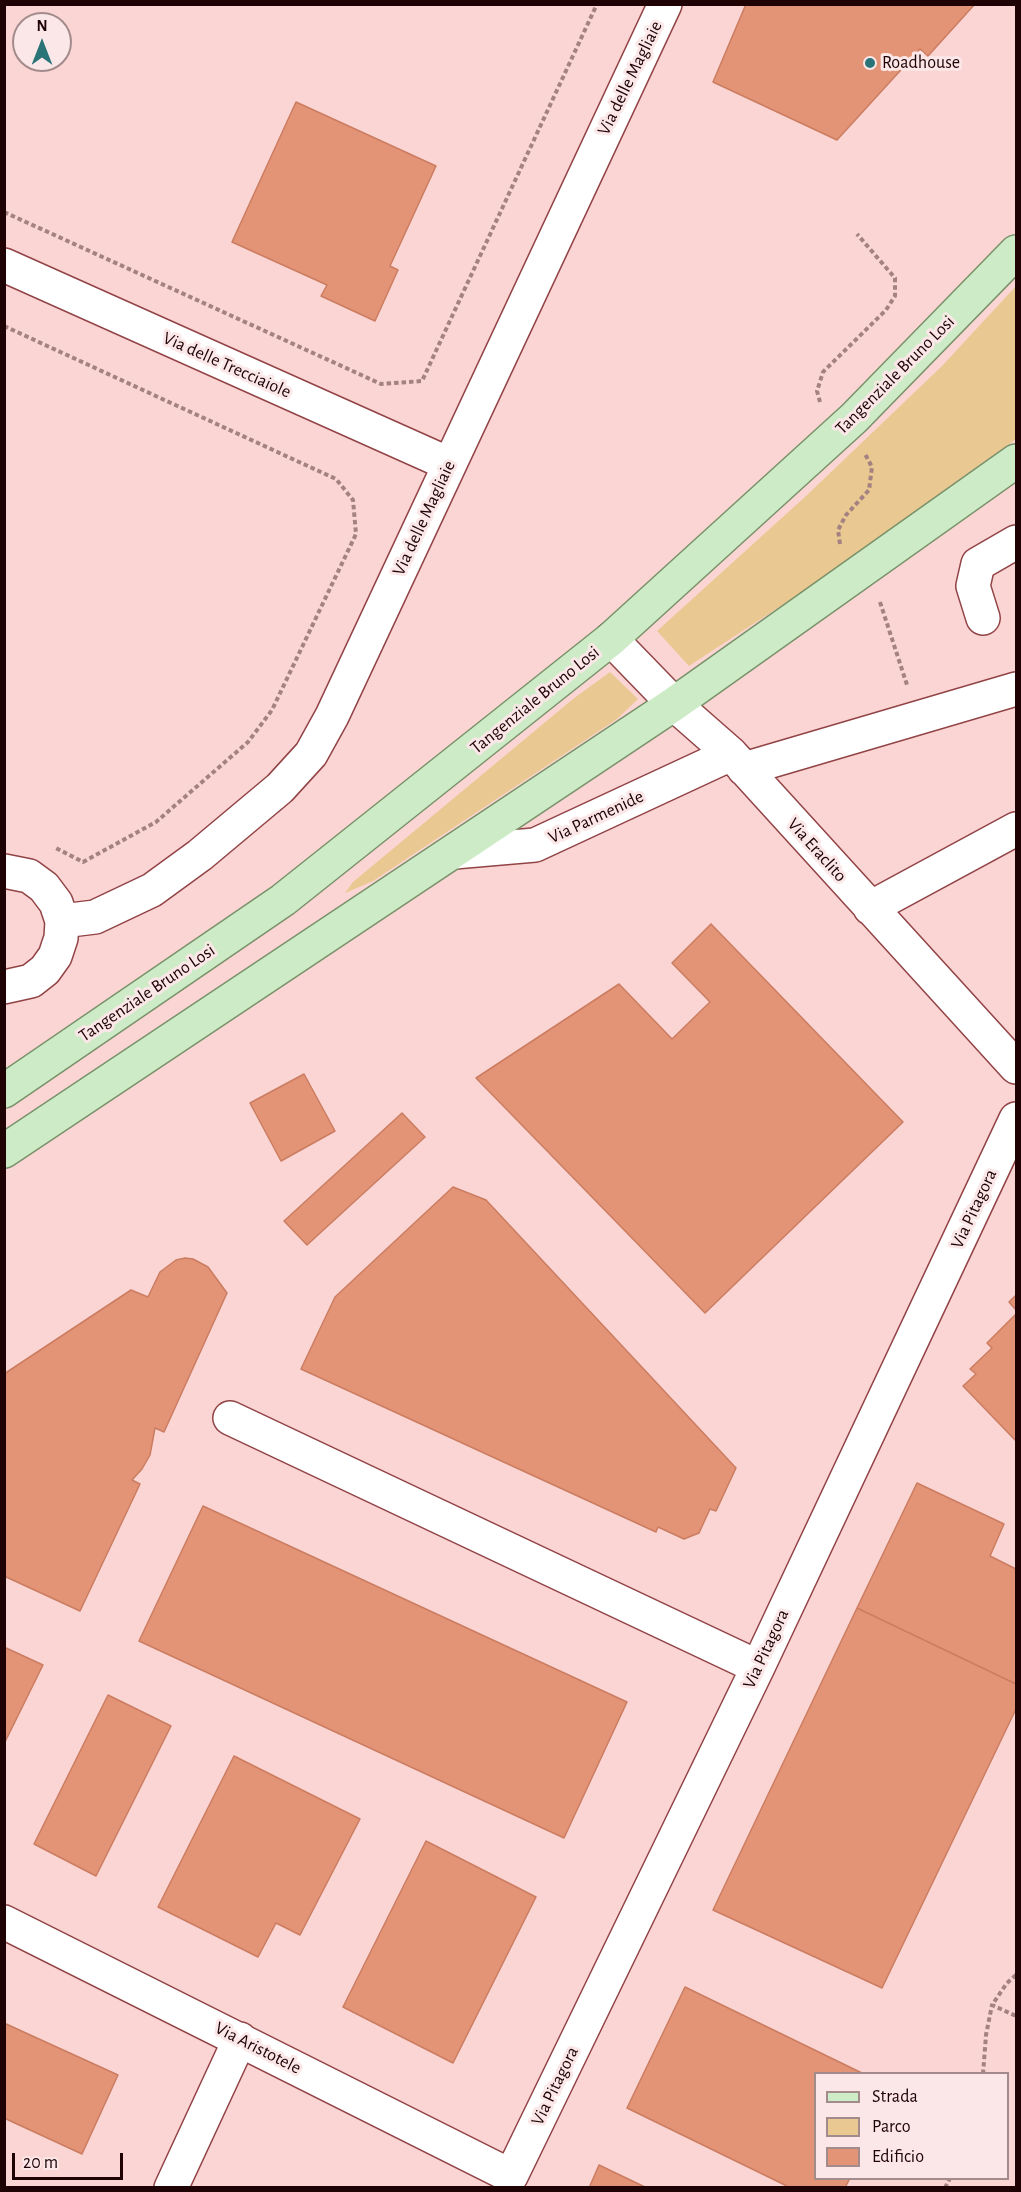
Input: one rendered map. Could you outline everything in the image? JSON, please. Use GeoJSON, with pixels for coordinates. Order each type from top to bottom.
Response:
{"type":"FeatureCollection","features":[{"type":"Feature","properties":{"kind":"main road","name":"Tangenziale Bruno Losi"},"geometry":{"type":"LineString","coordinates":[[4,1091],[284,900],[611,639],[842,429],[1017,252]]}},
{"type":"Feature","properties":{"kind":"main road"},"geometry":{"type":"LineString","coordinates":[[4,1151],[674,704],[1017,461]]}},
{"type":"Feature","properties":{"kind":"street","name":"Via delle Magliaie"},"geometry":{"type":"LineString","coordinates":[[62,921],[95,917],[152,890],[200,855],[280,788],[311,754],[332,716],[665,4]]}},
{"type":"Feature","properties":{"kind":"street","name":"Via delle Trecciaiole"},"geometry":{"type":"LineString","coordinates":[[4,266],[449,464]]}},
{"type":"Feature","properties":{"kind":"street"},"geometry":{"type":"LineString","coordinates":[[983,618],[973,586],[978,564],[1017,542]]}},
{"type":"Feature","properties":{"kind":"street","name":"Via Eraclito"},"geometry":{"type":"LineString","coordinates":[[611,639],[674,704],[737,762],[1017,1067]]}},
{"type":"Feature","properties":{"kind":"street","name":"Via Parmenide"},"geometry":{"type":"LineString","coordinates":[[454,852],[535,845],[737,762],[918,718],[1017,689]]}},
{"type":"Feature","properties":{"kind":"street"},"geometry":{"type":"LineString","coordinates":[[870,908],[1017,829]]}},
{"type":"Feature","properties":{"kind":"street"},"geometry":{"type":"LineString","coordinates":[[4,871],[29,876],[45,887],[56,903],[62,921],[61,939],[55,956],[45,970],[30,981],[4,987]]}},
{"type":"Feature","properties":{"kind":"street","name":"Via Pitagora"},"geometry":{"type":"LineString","coordinates":[[511,2176],[758,1667],[1017,1119]]}},
{"type":"Feature","properties":{"kind":"street"},"geometry":{"type":"LineString","coordinates":[[230,1418],[758,1667]]}},
{"type":"Feature","properties":{"kind":"street","name":"Via Aristotele"},"geometry":{"type":"LineString","coordinates":[[4,1922],[511,2176]]}},
{"type":"Feature","properties":{"kind":"street"},"geometry":{"type":"LineString","coordinates":[[171,2187],[240,2039]]}},
{"type":"Feature","properties":{"kind":"path"},"geometry":{"type":"LineString","coordinates":[[4,212],[381,384],[422,381],[597,4]]}},
{"type":"Feature","properties":{"kind":"path"},"geometry":{"type":"LineString","coordinates":[[857,234],[895,278],[895,296],[886,310],[823,372],[817,391],[822,411],[862,450],[872,467],[869,490],[846,515],[838,530],[840,549],[882,605],[918,718]]}},
{"type":"Feature","properties":{"kind":"path"},"geometry":{"type":"LineString","coordinates":[[4,326],[336,479],[353,500],[356,534],[272,710],[248,742],[156,822],[83,862],[44,842]]}},
{"type":"Feature","properties":{"kind":"path"},"geometry":{"type":"LineString","coordinates":[[983,2072],[986,2035],[992,2005],[1017,1975]]}},
{"type":"Feature","properties":{"kind":"path"},"geometry":{"type":"LineString","coordinates":[[992,2005],[1017,2016]]}},
{"type":"Feature","properties":{"kind":"green space"},"geometry":{"type":"Polygon","coordinates":[[[1016,286],[1016,439],[796,596],[689,666],[657,631],[806,496],[942,366],[1016,286]]]}},
{"type":"Feature","properties":{"kind":"green space"},"geometry":{"type":"Polygon","coordinates":[[[610,672],[638,699],[617,719],[373,881],[345,893],[353,882],[573,699],[610,672]]]}},
{"type":"Feature","properties":{"kind":"building"},"geometry":{"type":"Polygon","coordinates":[[[746,4],[975,4],[928,56],[920,49],[837,140],[713,82],[746,4]]]}},
{"type":"Feature","properties":{"kind":"building"},"geometry":{"type":"Polygon","coordinates":[[[296,102],[436,166],[390,266],[398,270],[375,321],[321,296],[327,285],[232,242],[296,102]]]}},
{"type":"Feature","properties":{"kind":"building"},"geometry":{"type":"Polygon","coordinates":[[[711,924],[903,1122],[705,1313],[476,1078],[619,984],[672,1039],[710,1002],[672,963],[711,924]]]}},
{"type":"Feature","properties":{"kind":"building"},"geometry":{"type":"Polygon","coordinates":[[[304,1074],[335,1131],[281,1161],[250,1103],[304,1074]]]}},
{"type":"Feature","properties":{"kind":"building"},"geometry":{"type":"Polygon","coordinates":[[[402,1113],[425,1137],[307,1245],[284,1221],[402,1113]]]}},
{"type":"Feature","properties":{"kind":"building"},"geometry":{"type":"Polygon","coordinates":[[[453,1187],[486,1200],[736,1468],[716,1511],[710,1509],[699,1533],[684,1539],[658,1527],[656,1532],[301,1369],[335,1297],[453,1187]]]}},
{"type":"Feature","properties":{"kind":"building"},"geometry":{"type":"Polygon","coordinates":[[[193,1259],[208,1267],[227,1293],[164,1432],[155,1428],[150,1455],[132,1480],[140,1484],[80,1611],[4,1576],[4,1374],[131,1290],[148,1297],[160,1272],[176,1260],[193,1259]]]}},
{"type":"Feature","properties":{"kind":"building"},"geometry":{"type":"Polygon","coordinates":[[[1016,1295],[1016,1310],[1009,1302],[1016,1295]]]}},
{"type":"Feature","properties":{"kind":"building"},"geometry":{"type":"Polygon","coordinates":[[[1016,1314],[1016,1441],[963,1386],[976,1374],[970,1369],[992,1348],[987,1343],[1016,1314]]]}},
{"type":"Feature","properties":{"kind":"building"},"geometry":{"type":"Polygon","coordinates":[[[917,1483],[1004,1524],[990,1556],[1016,1569],[1016,1684],[857,1608],[917,1483]]]}},
{"type":"Feature","properties":{"kind":"building"},"geometry":{"type":"Polygon","coordinates":[[[203,1506],[627,1702],[564,1838],[139,1641],[203,1506]]]}},
{"type":"Feature","properties":{"kind":"building"},"geometry":{"type":"Polygon","coordinates":[[[857,1608],[1016,1684],[1016,1709],[882,1988],[713,1910],[857,1608]]]}},
{"type":"Feature","properties":{"kind":"building"},"geometry":{"type":"Polygon","coordinates":[[[4,1647],[43,1665],[4,1744],[4,1647]]]}},
{"type":"Feature","properties":{"kind":"building"},"geometry":{"type":"Polygon","coordinates":[[[108,1695],[171,1726],[96,1876],[34,1844],[108,1695]]]}},
{"type":"Feature","properties":{"kind":"building"},"geometry":{"type":"Polygon","coordinates":[[[234,1756],[360,1819],[300,1935],[276,1923],[258,1957],[158,1907],[234,1756]]]}},
{"type":"Feature","properties":{"kind":"building"},"geometry":{"type":"Polygon","coordinates":[[[426,1841],[536,1897],[453,2063],[343,2007],[426,1841]]]}},
{"type":"Feature","properties":{"kind":"building"},"geometry":{"type":"Polygon","coordinates":[[[685,1987],[860,2072],[814,2072],[814,2180],[849,2180],[845,2188],[791,2188],[627,2108],[685,1987]]]}},
{"type":"Feature","properties":{"kind":"building"},"geometry":{"type":"Polygon","coordinates":[[[4,2023],[118,2075],[82,2154],[4,2118],[4,2023]]]}},
{"type":"Feature","properties":{"kind":"building"},"geometry":{"type":"Polygon","coordinates":[[[599,2165],[647,2188],[589,2188],[599,2165]]]}},
{"type":"Feature","properties":{"kind":"place","name":"Roadhouse"},"geometry":{"type":"Point","coordinates":[870,63]}}]}
